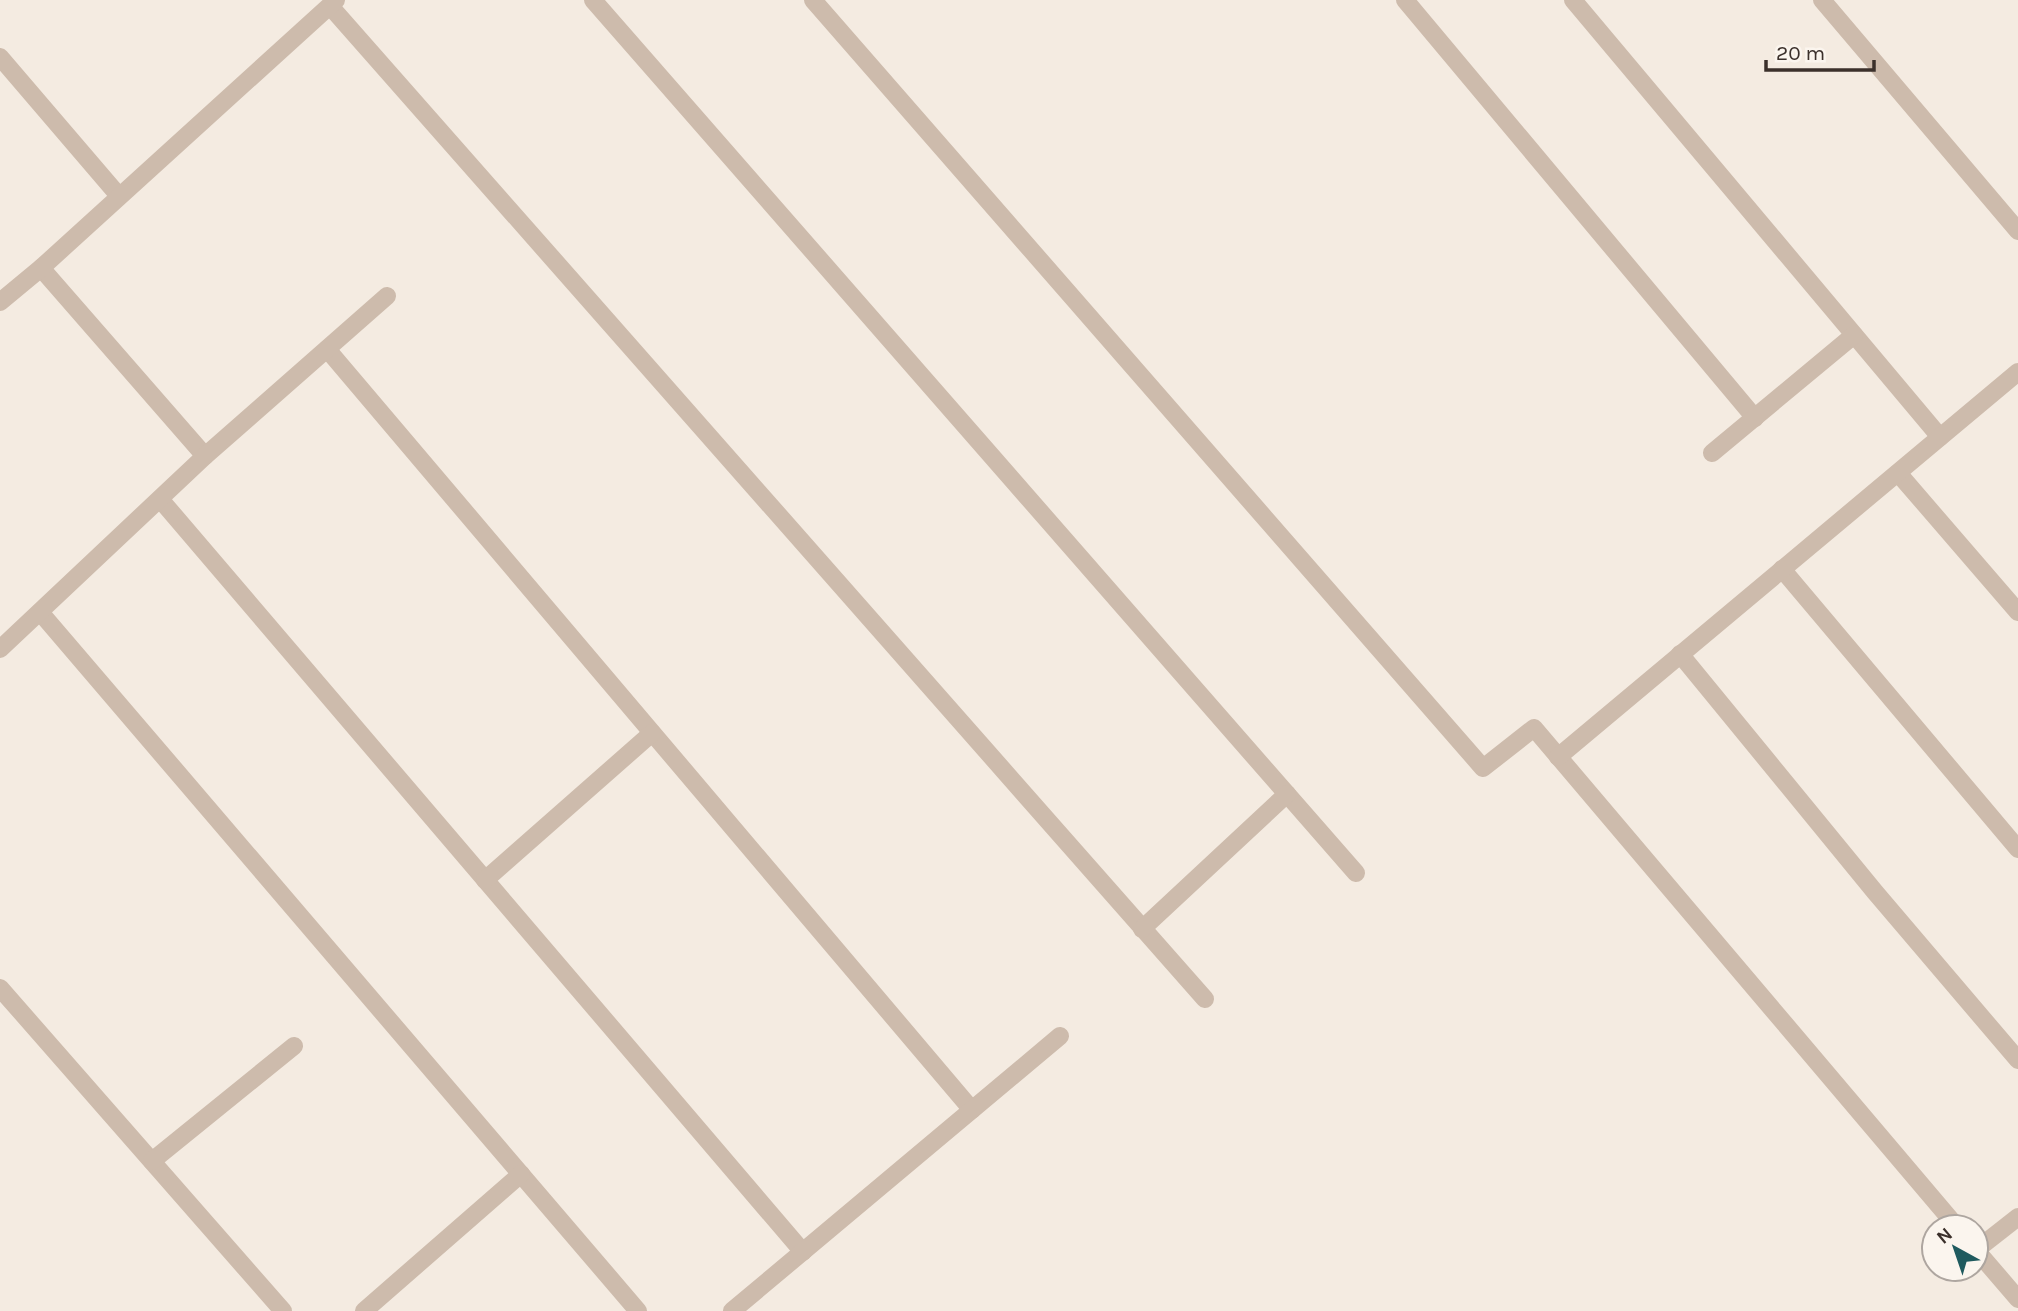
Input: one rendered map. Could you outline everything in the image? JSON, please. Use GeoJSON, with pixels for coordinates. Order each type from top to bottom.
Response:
{"type":"FeatureCollection","features":[{"type":"Feature","properties":{"kind":"street"},"geometry":{"type":"LineString","coordinates":[[593,0],[1356,873]]}},
{"type":"Feature","properties":{"kind":"street"},"geometry":{"type":"LineString","coordinates":[[813,0],[1483,768],[1534,728],[1945,1213]]}},
{"type":"Feature","properties":{"kind":"street"},"geometry":{"type":"LineString","coordinates":[[1405,0],[1755,418]]}},
{"type":"Feature","properties":{"kind":"street"},"geometry":{"type":"LineString","coordinates":[[1573,0],[1940,437]]}},
{"type":"Feature","properties":{"kind":"street"},"geometry":{"type":"LineString","coordinates":[[1822,0],[2018,231]]}},
{"type":"Feature","properties":{"kind":"street"},"geometry":{"type":"LineString","coordinates":[[0,302],[333,3],[1205,999]]}},
{"type":"Feature","properties":{"kind":"street"},"geometry":{"type":"LineString","coordinates":[[0,57],[119,197]]}},
{"type":"Feature","properties":{"kind":"street"},"geometry":{"type":"LineString","coordinates":[[41,268],[205,456]]}},
{"type":"Feature","properties":{"kind":"street"},"geometry":{"type":"LineString","coordinates":[[0,649],[205,456],[387,296]]}},
{"type":"Feature","properties":{"kind":"street"},"geometry":{"type":"LineString","coordinates":[[1712,453],[1854,335]]}},
{"type":"Feature","properties":{"kind":"street"},"geometry":{"type":"LineString","coordinates":[[327,349],[972,1110]]}},
{"type":"Feature","properties":{"kind":"street"},"geometry":{"type":"LineString","coordinates":[[1558,757],[2018,372]]}},
{"type":"Feature","properties":{"kind":"street"},"geometry":{"type":"LineString","coordinates":[[1898,473],[2018,612]]}},
{"type":"Feature","properties":{"kind":"street"},"geometry":{"type":"LineString","coordinates":[[160,499],[803,1252]]}},
{"type":"Feature","properties":{"kind":"street"},"geometry":{"type":"LineString","coordinates":[[1783,569],[2018,849]]}},
{"type":"Feature","properties":{"kind":"street"},"geometry":{"type":"LineString","coordinates":[[40,612],[638,1311]]}},
{"type":"Feature","properties":{"kind":"street"},"geometry":{"type":"LineString","coordinates":[[1681,654],[1875,892],[2018,1060]]}},
{"type":"Feature","properties":{"kind":"street"},"geometry":{"type":"LineString","coordinates":[[485,880],[652,733]]}},
{"type":"Feature","properties":{"kind":"street"},"geometry":{"type":"LineString","coordinates":[[1142,929],[1287,794]]}},
{"type":"Feature","properties":{"kind":"street"},"geometry":{"type":"LineString","coordinates":[[0,988],[283,1311]]}},
{"type":"Feature","properties":{"kind":"street"},"geometry":{"type":"LineString","coordinates":[[732,1311],[1060,1035]]}},
{"type":"Feature","properties":{"kind":"street"},"geometry":{"type":"LineString","coordinates":[[152,1161],[294,1046]]}},
{"type":"Feature","properties":{"kind":"street"},"geometry":{"type":"LineString","coordinates":[[364,1311],[521,1174]]}},
{"type":"Feature","properties":{"kind":"street"},"geometry":{"type":"LineString","coordinates":[[1990,1239],[2018,1217]]}},
{"type":"Feature","properties":{"kind":"street"},"geometry":{"type":"LineString","coordinates":[[1990,1266],[2018,1299]]}}]}
